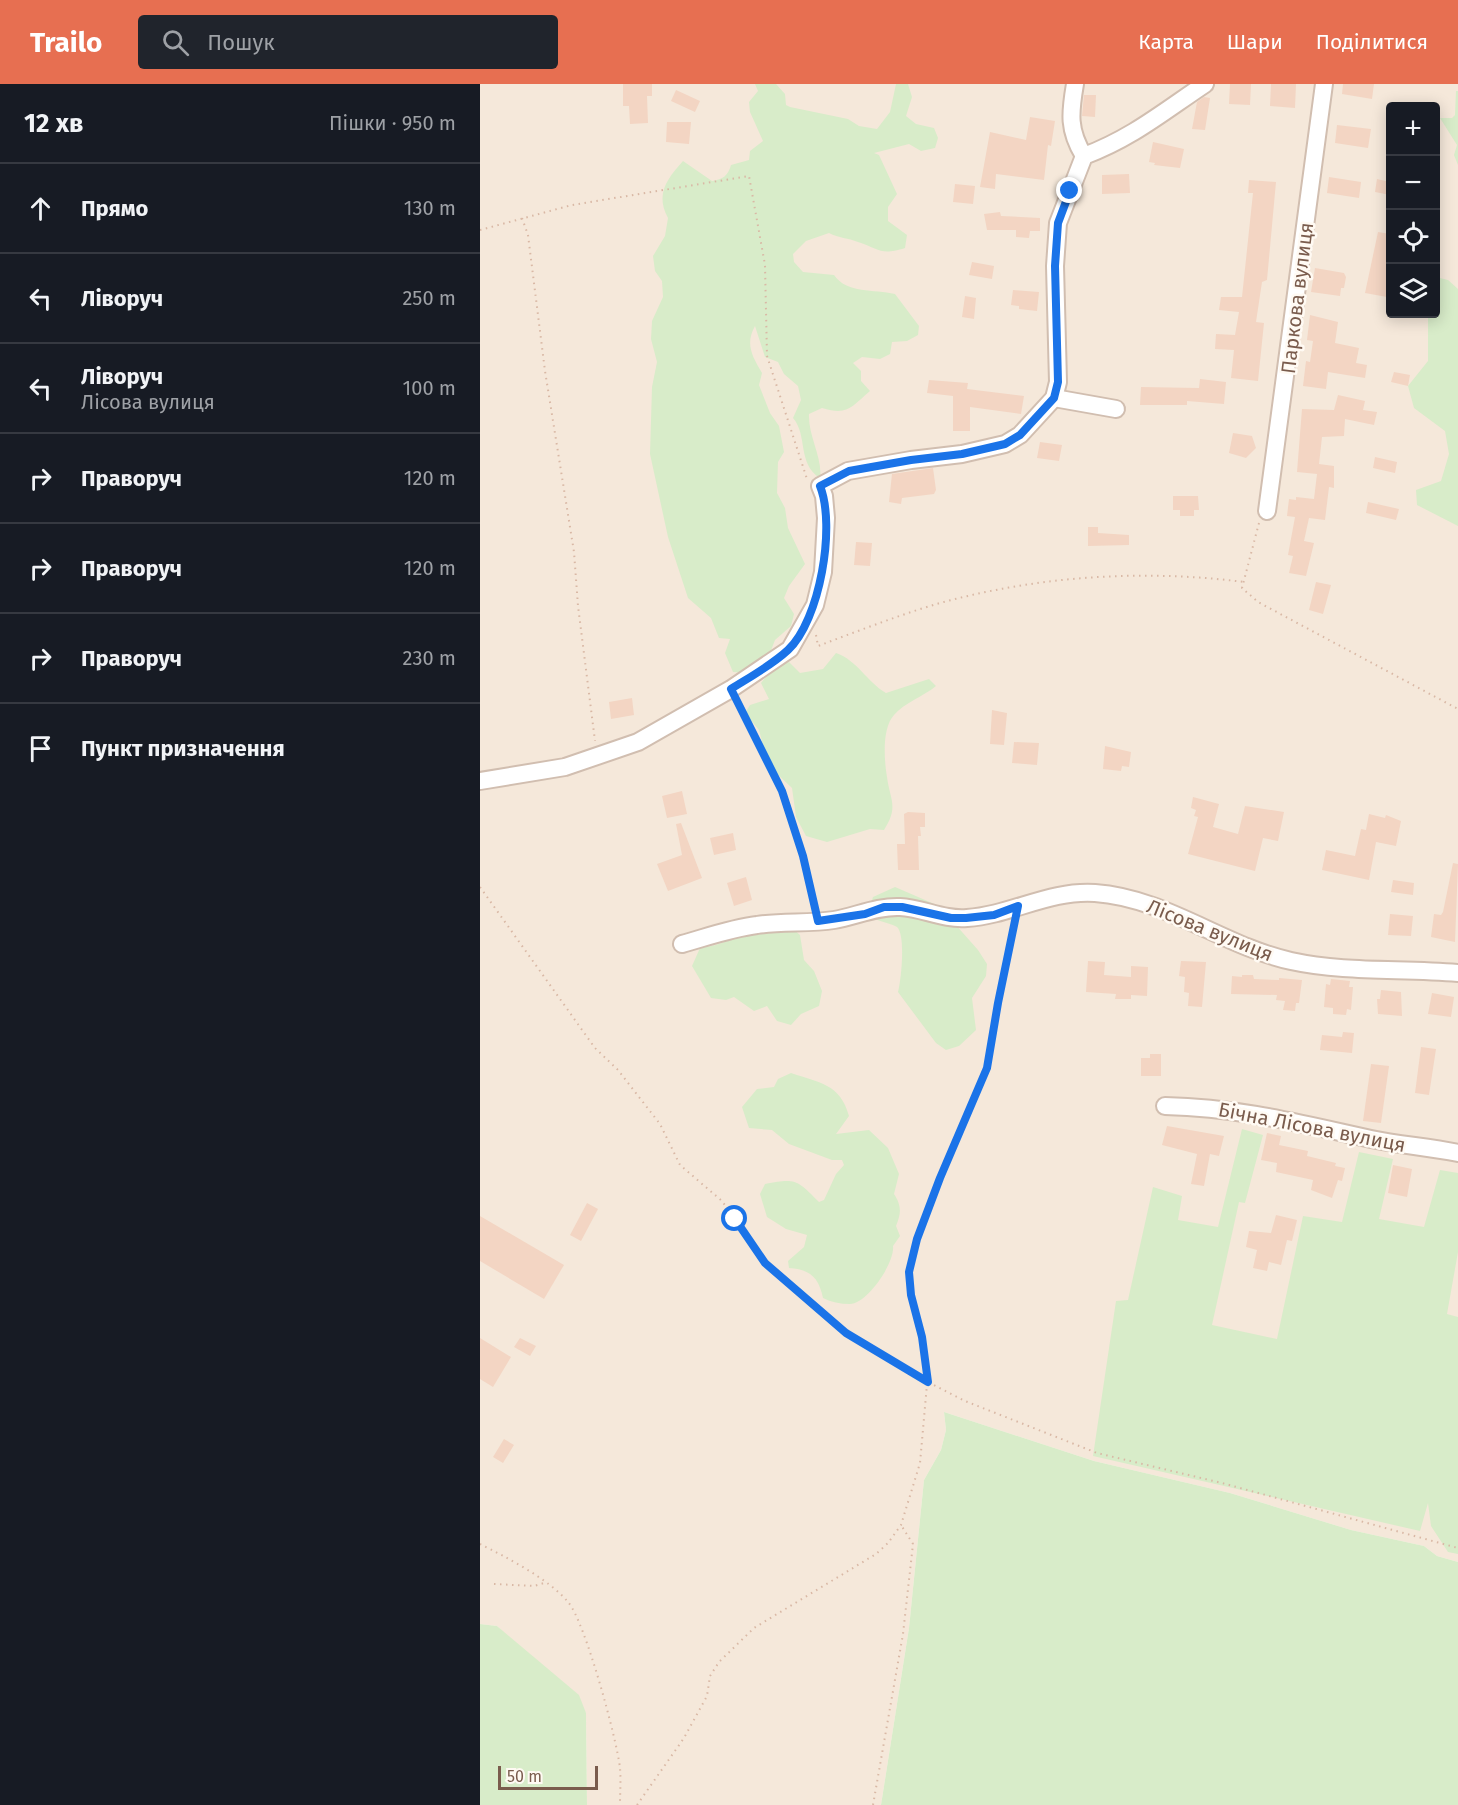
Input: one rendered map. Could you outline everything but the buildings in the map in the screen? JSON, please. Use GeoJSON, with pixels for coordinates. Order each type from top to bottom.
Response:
{"type":"FeatureCollection","features":[{"type":"Feature","properties":{"kind":"street"},"geometry":{"type":"LineString","coordinates":[[1074,84],[1071,109],[1073,138],[1084,156]]}},
{"type":"Feature","properties":{"kind":"street"},"geometry":{"type":"LineString","coordinates":[[480,781],[595,759],[638,742],[731,689],[790,649],[811,612],[823,572],[826,518],[824,496],[820,486],[849,471],[962,454],[1005,444],[1020,435],[1054,398],[1058,382],[1055,266],[1058,223],[1084,156],[1111,146],[1149,125],[1205,84]]}},
{"type":"Feature","properties":{"kind":"street","name":"Паркова вулиця"},"geometry":{"type":"LineString","coordinates":[[1267,511],[1324,84]]}},
{"type":"Feature","properties":{"kind":"street"},"geometry":{"type":"LineString","coordinates":[[1054,398],[1116,409]]}},
{"type":"Feature","properties":{"kind":"street","name":"Лісова вулиця"},"geometry":{"type":"LineString","coordinates":[[682,944],[757,924],[818,921],[865,914],[884,907],[902,907],[951,918],[966,918],[994,915],[1062,894],[1096,893],[1149,903],[1250,948],[1290,961],[1338,968],[1458,974]]}},
{"type":"Feature","properties":{"kind":"street","name":"Бічна Лісова вулиця"},"geometry":{"type":"LineString","coordinates":[[1166,1106],[1209,1107],[1254,1113],[1372,1139],[1458,1153]]}},
{"type":"Feature","properties":{"kind":"path"},"geometry":{"type":"LineString","coordinates":[[480,230],[572,205],[749,176],[765,265],[767,356],[807,479],[820,486]]}},
{"type":"Feature","properties":{"kind":"path"},"geometry":{"type":"LineString","coordinates":[[522,218],[528,235],[545,371],[574,552],[578,606],[596,732],[595,759]]}},
{"type":"Feature","properties":{"kind":"path"},"geometry":{"type":"LineString","coordinates":[[1267,511],[1260,520],[1242,588],[1258,602],[1458,709]]}},
{"type":"Feature","properties":{"kind":"path"},"geometry":{"type":"LineString","coordinates":[[811,612],[818,646],[938,604],[998,589],[1062,580],[1140,574],[1187,575],[1244,582]]}},
{"type":"Feature","properties":{"kind":"path"},"geometry":{"type":"LineString","coordinates":[[731,689],[782,791],[803,856],[818,921]]}},
{"type":"Feature","properties":{"kind":"path"},"geometry":{"type":"LineString","coordinates":[[480,887],[595,1048],[618,1070],[660,1124],[680,1165],[722,1201],[765,1263],[846,1333],[928,1382],[975,1405],[1097,1453],[1222,1483],[1458,1548]]}},
{"type":"Feature","properties":{"kind":"path"},"geometry":{"type":"LineString","coordinates":[[637,1805],[684,1738],[707,1696],[710,1676],[719,1662],[754,1628],[876,1554],[888,1543],[901,1525],[920,1463],[928,1382],[922,1337],[911,1295],[909,1272],[917,1239],[940,1178],[987,1068],[1018,906]]}},
{"type":"Feature","properties":{"kind":"path"},"geometry":{"type":"LineString","coordinates":[[873,1805],[903,1634],[913,1544],[901,1525]]}},
{"type":"Feature","properties":{"kind":"path"},"geometry":{"type":"LineString","coordinates":[[480,1544],[509,1558],[569,1602],[586,1638],[620,1767],[620,1805]]}},
{"type":"Feature","properties":{"kind":"path"},"geometry":{"type":"LineString","coordinates":[[494,1584],[534,1587],[544,1583]]}},
{"type":"Feature","properties":{"kind":"shaded area"},"geometry":{"type":"Polygon","coordinates":[[[480,84],[1458,84],[1458,1562],[1437,1556],[1424,1546],[1351,1530],[1230,1493],[1094,1461],[944,1412],[946,1430],[941,1450],[924,1480],[909,1628],[881,1805],[587,1805],[586,1713],[497,1626],[480,1624],[480,84]]]}},
{"type":"Feature","properties":{"kind":"green space"},"geometry":{"type":"Polygon","coordinates":[[[755,84],[776,84],[785,94],[786,105],[790,107],[848,119],[859,126],[877,129],[890,112],[896,84],[908,84],[912,97],[906,116],[916,124],[934,128],[938,138],[935,148],[921,151],[909,144],[874,153],[879,155],[897,194],[888,207],[888,221],[907,235],[905,248],[880,251],[829,233],[806,241],[793,254],[794,262],[803,272],[834,275],[839,281],[853,288],[895,294],[919,326],[918,335],[907,341],[892,342],[890,354],[880,359],[862,357],[853,363],[861,371],[861,381],[870,391],[853,406],[838,411],[822,408],[809,414],[820,478],[808,465],[798,425],[793,418],[801,400],[798,386],[784,374],[778,362],[765,357],[755,326],[752,332],[751,350],[762,373],[759,385],[770,413],[779,426],[784,452],[778,462],[777,493],[785,508],[788,528],[805,564],[789,586],[784,598],[794,614],[791,626],[775,640],[770,653],[746,673],[733,672],[725,653],[730,639],[719,638],[711,618],[688,598],[668,537],[650,454],[652,387],[657,362],[651,339],[652,321],[663,297],[662,281],[655,271],[653,256],[665,236],[668,218],[663,202],[665,187],[683,161],[712,181],[724,176],[731,165],[749,160],[750,151],[763,141],[750,112],[749,102],[758,91],[755,84]]]}},
{"type":"Feature","properties":{"kind":"green space"},"geometry":{"type":"Polygon","coordinates":[[[1456,91],[1458,91],[1458,165],[1454,155],[1457,145],[1440,118],[1452,118],[1455,115],[1456,91]]]}},
{"type":"Feature","properties":{"kind":"green space"},"geometry":{"type":"Polygon","coordinates":[[[1440,278],[1448,280],[1458,289],[1458,526],[1417,505],[1416,490],[1441,481],[1449,454],[1445,431],[1414,408],[1408,386],[1428,361],[1428,318],[1440,318],[1440,278]]]}},
{"type":"Feature","properties":{"kind":"green space"},"geometry":{"type":"Polygon","coordinates":[[[836,653],[850,661],[886,693],[929,679],[936,686],[898,711],[887,728],[885,762],[892,809],[889,822],[884,830],[870,829],[827,842],[806,836],[796,817],[792,788],[773,770],[759,730],[745,713],[750,705],[769,699],[761,683],[773,668],[789,662],[800,673],[823,669],[836,653]]]}},
{"type":"Feature","properties":{"kind":"green space"},"geometry":{"type":"Polygon","coordinates":[[[895,887],[939,906],[978,950],[987,964],[986,976],[972,998],[976,1030],[959,1046],[946,1050],[936,1043],[898,992],[902,958],[900,932],[897,927],[875,919],[870,907],[873,897],[895,887]]]}},
{"type":"Feature","properties":{"kind":"green space"},"geometry":{"type":"Polygon","coordinates":[[[792,928],[800,935],[804,960],[814,971],[822,991],[819,1006],[801,1014],[791,1025],[777,1021],[767,1006],[754,1011],[734,997],[726,1000],[711,998],[692,966],[700,948],[753,933],[784,931],[792,928]]]}},
{"type":"Feature","properties":{"kind":"green space"},"geometry":{"type":"Polygon","coordinates":[[[791,1073],[819,1082],[834,1091],[845,1105],[849,1116],[836,1134],[869,1130],[888,1148],[899,1174],[894,1194],[899,1206],[900,1214],[896,1226],[900,1236],[893,1246],[890,1262],[879,1281],[864,1297],[850,1304],[832,1302],[823,1298],[819,1285],[812,1276],[803,1270],[789,1268],[788,1261],[804,1247],[807,1235],[786,1229],[767,1217],[760,1194],[765,1184],[790,1181],[806,1189],[819,1202],[824,1200],[836,1174],[844,1165],[842,1160],[832,1160],[789,1144],[772,1130],[749,1128],[742,1107],[757,1089],[774,1087],[778,1079],[791,1073]]]}},
{"type":"Feature","properties":{"kind":"green space"},"geometry":{"type":"Polygon","coordinates":[[[1242,1129],[1263,1135],[1245,1203],[1239,1202],[1212,1325],[1277,1339],[1303,1216],[1342,1222],[1359,1152],[1393,1159],[1379,1219],[1424,1227],[1440,1170],[1458,1173],[1458,1252],[1447,1314],[1458,1317],[1458,1554],[1448,1552],[1431,1526],[1428,1503],[1420,1531],[1093,1456],[1116,1301],[1128,1300],[1153,1187],[1182,1196],[1178,1220],[1218,1227],[1242,1129]]]}},
{"type":"Feature","properties":{"kind":"green space"},"geometry":{"type":"Polygon","coordinates":[[[944,1412],[1094,1461],[1230,1493],[1351,1530],[1424,1546],[1437,1556],[1458,1562],[1458,1805],[881,1805],[909,1628],[924,1480],[941,1450],[946,1430],[944,1412]]]}},
{"type":"Feature","properties":{"kind":"green space"},"geometry":{"type":"Polygon","coordinates":[[[480,1624],[497,1626],[579,1695],[586,1713],[587,1805],[480,1805],[480,1624]]]}},
{"type":"Feature","properties":{"kind":"route"},"geometry":{"type":"LineString","coordinates":[[735,1219],[765,1263],[846,1333],[874,1352],[928,1382],[922,1337],[911,1295],[909,1272],[917,1239],[940,1178],[987,1068],[1018,906],[994,915],[966,918],[951,918],[902,907],[884,907],[865,914],[818,921],[803,856],[782,791],[731,689],[790,649],[815,605],[823,572],[826,518],[824,496],[820,486],[849,471],[962,454],[1005,444],[1020,435],[1054,398],[1058,382],[1055,266],[1058,223],[1070,191]]}}]}
